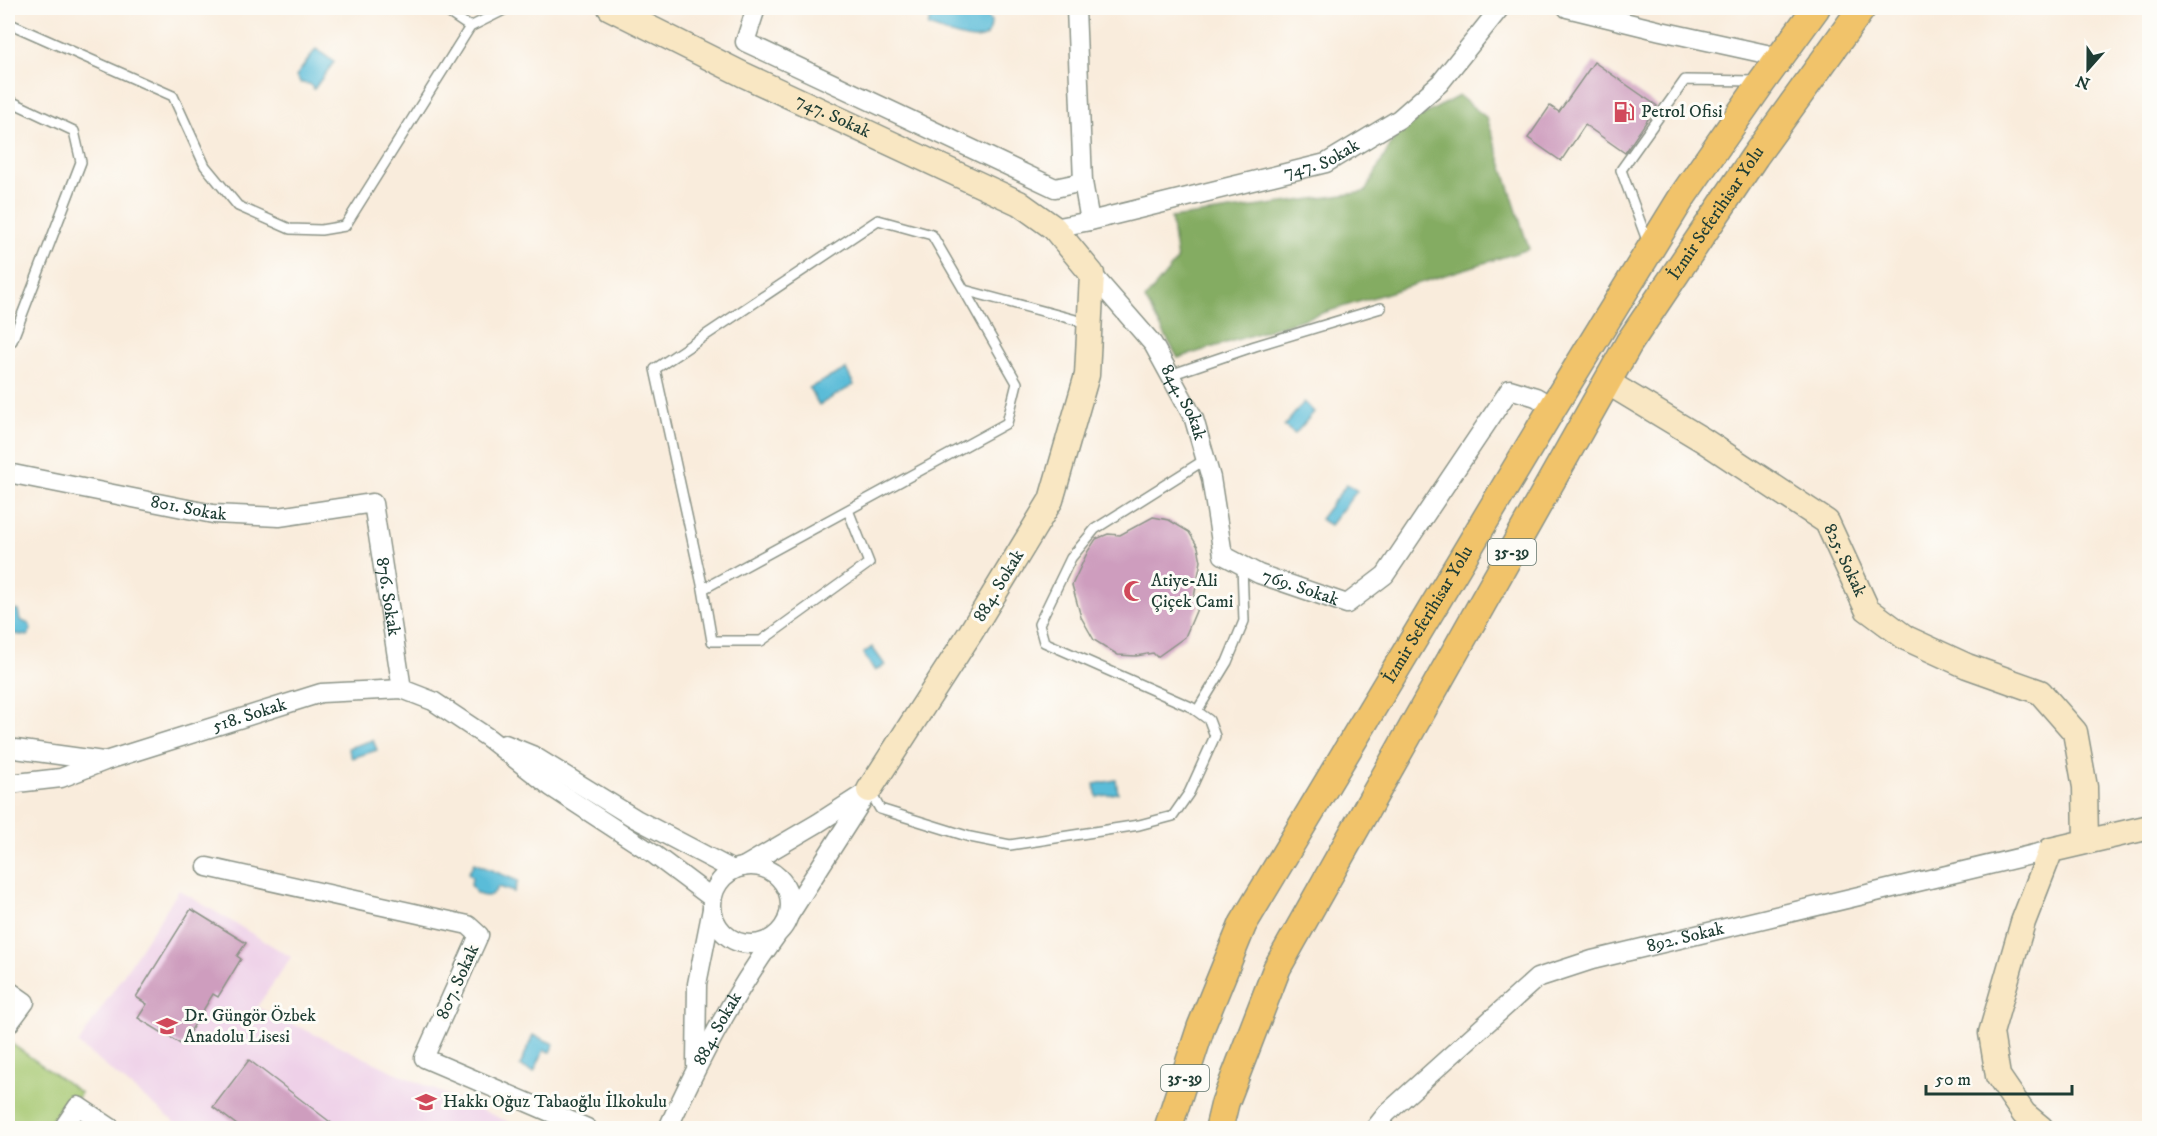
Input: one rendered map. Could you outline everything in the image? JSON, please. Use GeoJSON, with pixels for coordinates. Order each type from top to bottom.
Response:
{"type":"FeatureCollection","features":[{"type":"Feature","properties":{"kind":"main road","name":"İzmir Seferihisar Yolu"},"geometry":{"type":"LineString","coordinates":[[1168,1128],[1201,1026],[1243,924],[1553,407],[1684,194],[1816,8]]}},
{"type":"Feature","properties":{"kind":"main road","name":"İzmir Seferihisar Yolu"},"geometry":{"type":"LineString","coordinates":[[1219,1128],[1225,1103],[1277,968],[1629,343],[1755,156],[1862,8]]}},
{"type":"Feature","properties":{"kind":"street","name":"747. Sokak"},"geometry":{"type":"LineString","coordinates":[[610,8],[742,74],[1018,203],[1054,228]]}},
{"type":"Feature","properties":{"kind":"street"},"geometry":{"type":"LineString","coordinates":[[756,8],[745,42],[1055,188],[1083,182]]}},
{"type":"Feature","properties":{"kind":"street"},"geometry":{"type":"LineString","coordinates":[[1076,8],[1083,182],[1090,221],[1054,228],[1092,274]]}},
{"type":"Feature","properties":{"kind":"street","name":"747. Sokak"},"geometry":{"type":"LineString","coordinates":[[1090,221],[1326,163],[1399,119],[1440,83],[1500,8]]}},
{"type":"Feature","properties":{"kind":"street"},"geometry":{"type":"LineString","coordinates":[[1567,8],[1780,57]]}},
{"type":"Feature","properties":{"kind":"street","name":"884. Sokak"},"geometry":{"type":"LineString","coordinates":[[788,917],[971,632],[1051,500],[1087,375],[1092,274]]}},
{"type":"Feature","properties":{"kind":"street","name":"844. Sokak"},"geometry":{"type":"LineString","coordinates":[[1092,274],[1153,344],[1194,419],[1211,478],[1223,555]]}},
{"type":"Feature","properties":{"kind":"street","name":"825. Sokak"},"geometry":{"type":"LineString","coordinates":[[1608,382],[1703,440],[1827,522],[1867,609],[1906,638],[1967,666],[2040,692],[2075,732],[2085,787],[2086,841]]}},
{"type":"Feature","properties":{"kind":"street","name":"769. Sokak"},"geometry":{"type":"LineString","coordinates":[[1223,555],[1258,574],[1347,604],[1385,574],[1510,389],[1553,407]]}},
{"type":"Feature","properties":{"kind":"street","name":"801. Sokak"},"geometry":{"type":"LineString","coordinates":[[8,474],[213,514],[279,517],[373,503]]}},
{"type":"Feature","properties":{"kind":"street","name":"876. Sokak"},"geometry":{"type":"LineString","coordinates":[[373,503],[402,689]]}},
{"type":"Feature","properties":{"kind":"street","name":"518. Sokak"},"geometry":{"type":"LineString","coordinates":[[8,784],[61,778],[105,761],[321,693],[402,689],[433,701],[487,737],[551,787],[652,853],[712,904]]}},
{"type":"Feature","properties":{"kind":"street","name":"518. Sokak"},"geometry":{"type":"LineString","coordinates":[[487,737],[532,755],[636,819],[738,869]]}},
{"type":"Feature","properties":{"kind":"street"},"geometry":{"type":"LineString","coordinates":[[8,748],[105,761]]}},
{"type":"Feature","properties":{"kind":"street"},"geometry":{"type":"LineString","coordinates":[[696,1068],[697,984],[716,887],[723,878],[818,823],[869,790]]}},
{"type":"Feature","properties":{"kind":"street"},"geometry":{"type":"LineString","coordinates":[[2041,1128],[2024,1114],[1998,1076],[1992,1033],[2023,922],[2051,850],[2150,827]]}},
{"type":"Feature","properties":{"kind":"street","name":"892. Sokak"},"geometry":{"type":"LineString","coordinates":[[1375,1128],[1387,1113],[1537,978],[1592,960],[2051,850]]}},
{"type":"Feature","properties":{"kind":"street","name":"807. Sokak"},"geometry":{"type":"LineString","coordinates":[[207,867],[468,925],[479,935],[424,1058],[587,1128]]}},
{"type":"Feature","properties":{"kind":"street"},"geometry":{"type":"LineString","coordinates":[[712,904],[715,921],[721,932],[737,942],[755,944],[777,935],[788,917],[790,903],[787,891],[780,879],[770,871],[757,867],[738,869]]}},
{"type":"Feature","properties":{"kind":"street","name":"884. Sokak"},"geometry":{"type":"LineString","coordinates":[[668,1128],[696,1068],[750,971],[777,935]]}},
{"type":"Feature","properties":{"kind":"street"},"geometry":{"type":"LineString","coordinates":[[8,990],[25,1002],[8,1025]]}},
{"type":"Feature","properties":{"kind":"street"},"geometry":{"type":"LineString","coordinates":[[63,1128],[78,1106],[111,1128]]}},
{"type":"Feature","properties":{"kind":"lane"},"geometry":{"type":"LineString","coordinates":[[442,8],[470,27]]}},
{"type":"Feature","properties":{"kind":"lane"},"geometry":{"type":"LineString","coordinates":[[8,23],[173,96],[205,166],[238,206],[290,229],[321,230],[345,226],[470,27],[508,8]]}},
{"type":"Feature","properties":{"kind":"lane"},"geometry":{"type":"LineString","coordinates":[[1650,249],[1621,170],[1685,80],[1762,82]]}},
{"type":"Feature","properties":{"kind":"lane"},"geometry":{"type":"LineString","coordinates":[[8,100],[74,130],[81,162],[12,340],[8,340]]}},
{"type":"Feature","properties":{"kind":"lane"},"geometry":{"type":"LineString","coordinates":[[702,589],[1007,423],[1017,383],[932,235],[878,220],[654,369],[712,641],[761,642],[869,563],[848,510]]}},
{"type":"Feature","properties":{"kind":"lane"},"geometry":{"type":"LineString","coordinates":[[964,290],[1089,324]]}},
{"type":"Feature","properties":{"kind":"lane"},"geometry":{"type":"LineString","coordinates":[[1170,375],[1255,346],[1381,308]]}},
{"type":"Feature","properties":{"kind":"lane"},"geometry":{"type":"LineString","coordinates":[[869,790],[880,809],[970,837],[1010,845],[1139,825],[1173,816],[1190,793],[1215,736],[1209,720],[1191,707],[1044,642],[1039,624],[1071,558],[1095,528],[1206,459]]}},
{"type":"Feature","properties":{"kind":"lane"},"geometry":{"type":"LineString","coordinates":[[1197,711],[1227,662],[1242,628],[1244,610],[1241,588],[1242,566]]}},
{"type":"Feature","properties":{"kind":"shaded area"},"geometry":{"type":"Polygon","coordinates":[[[179,890],[291,957],[257,1007],[401,1075],[523,1128],[182,1128],[78,1044],[179,890]]]}},
{"type":"Feature","properties":{"kind":"green space"},"geometry":{"type":"Polygon","coordinates":[[[1459,96],[1487,118],[1529,249],[1178,358],[1145,299],[1177,260],[1171,218],[1365,192],[1400,127],[1459,96]]]}},
{"type":"Feature","properties":{"kind":"green space"},"geometry":{"type":"Polygon","coordinates":[[[8,1041],[81,1093],[58,1128],[8,1128],[8,1041]]]}},
{"type":"Feature","properties":{"kind":"water"},"geometry":{"type":"Polygon","coordinates":[[[934,8],[973,8],[986,15],[991,21],[989,31],[984,37],[976,39],[956,36],[928,26],[934,8]]]}},
{"type":"Feature","properties":{"kind":"water"},"geometry":{"type":"Polygon","coordinates":[[[316,49],[334,62],[314,89],[309,84],[301,83],[296,76],[316,49]]]}},
{"type":"Feature","properties":{"kind":"water"},"geometry":{"type":"Polygon","coordinates":[[[846,369],[854,385],[819,405],[809,388],[846,369]]]}},
{"type":"Feature","properties":{"kind":"water"},"geometry":{"type":"Polygon","coordinates":[[[1304,402],[1314,412],[1295,434],[1284,426],[1304,402]]]}},
{"type":"Feature","properties":{"kind":"water"},"geometry":{"type":"Polygon","coordinates":[[[1347,484],[1357,491],[1330,525],[1320,519],[1347,484]]]}},
{"type":"Feature","properties":{"kind":"water"},"geometry":{"type":"Polygon","coordinates":[[[8,608],[18,610],[20,620],[29,624],[31,628],[28,636],[8,633],[8,608]]]}},
{"type":"Feature","properties":{"kind":"water"},"geometry":{"type":"Polygon","coordinates":[[[872,647],[885,665],[875,671],[863,654],[872,647]]]}},
{"type":"Feature","properties":{"kind":"water"},"geometry":{"type":"Polygon","coordinates":[[[373,740],[377,750],[352,758],[348,748],[373,740]]]}},
{"type":"Feature","properties":{"kind":"water"},"geometry":{"type":"Polygon","coordinates":[[[1116,780],[1118,793],[1097,797],[1094,784],[1116,780]]]}},
{"type":"Feature","properties":{"kind":"water"},"geometry":{"type":"Polygon","coordinates":[[[474,863],[518,881],[514,892],[498,887],[489,896],[476,893],[471,885],[472,877],[468,874],[474,863]]]}},
{"type":"Feature","properties":{"kind":"water"},"geometry":{"type":"Polygon","coordinates":[[[533,1035],[554,1044],[550,1052],[544,1050],[534,1072],[520,1066],[533,1035]]]}},
{"type":"Feature","properties":{"kind":"building"},"geometry":{"type":"Polygon","coordinates":[[[1594,62],[1657,106],[1625,153],[1585,125],[1561,161],[1528,138],[1550,106],[1559,112],[1594,62]]]}},
{"type":"Feature","properties":{"kind":"building","name":"Atiye-Ali Çiçek Cami"},"geometry":{"type":"Polygon","coordinates":[[[1153,517],[1169,520],[1189,532],[1198,547],[1201,561],[1194,597],[1199,604],[1185,637],[1157,657],[1153,653],[1136,656],[1118,655],[1094,640],[1081,617],[1072,585],[1096,539],[1108,534],[1120,535],[1153,517]]]}},
{"type":"Feature","properties":{"kind":"building","name":"Dr. Güngör Özbek Anadolu Lisesi"},"geometry":{"type":"Polygon","coordinates":[[[191,909],[246,943],[237,956],[241,959],[218,997],[213,994],[182,1045],[138,1018],[147,1004],[136,997],[191,909]]]}},
{"type":"Feature","properties":{"kind":"building"},"geometry":{"type":"Polygon","coordinates":[[[249,1060],[338,1128],[241,1128],[213,1107],[249,1060]]]}},
{"type":"Feature","properties":{"kind":"place","name":"Petrol Ofisi"},"geometry":{"type":"Point","coordinates":[1624,112]}},
{"type":"Feature","properties":{"kind":"place","name":"Atiye-Ali Çiçek Cami"},"geometry":{"type":"Point","coordinates":[1134,591]}},
{"type":"Feature","properties":{"kind":"place","name":"Dr. Güngör Özbek Anadolu Lisesi"},"geometry":{"type":"Point","coordinates":[167,1026]}},
{"type":"Feature","properties":{"kind":"place","name":"Hakkı Oğuz Tabaoğlu İlkokulu"},"geometry":{"type":"Point","coordinates":[426,1102]}}]}
